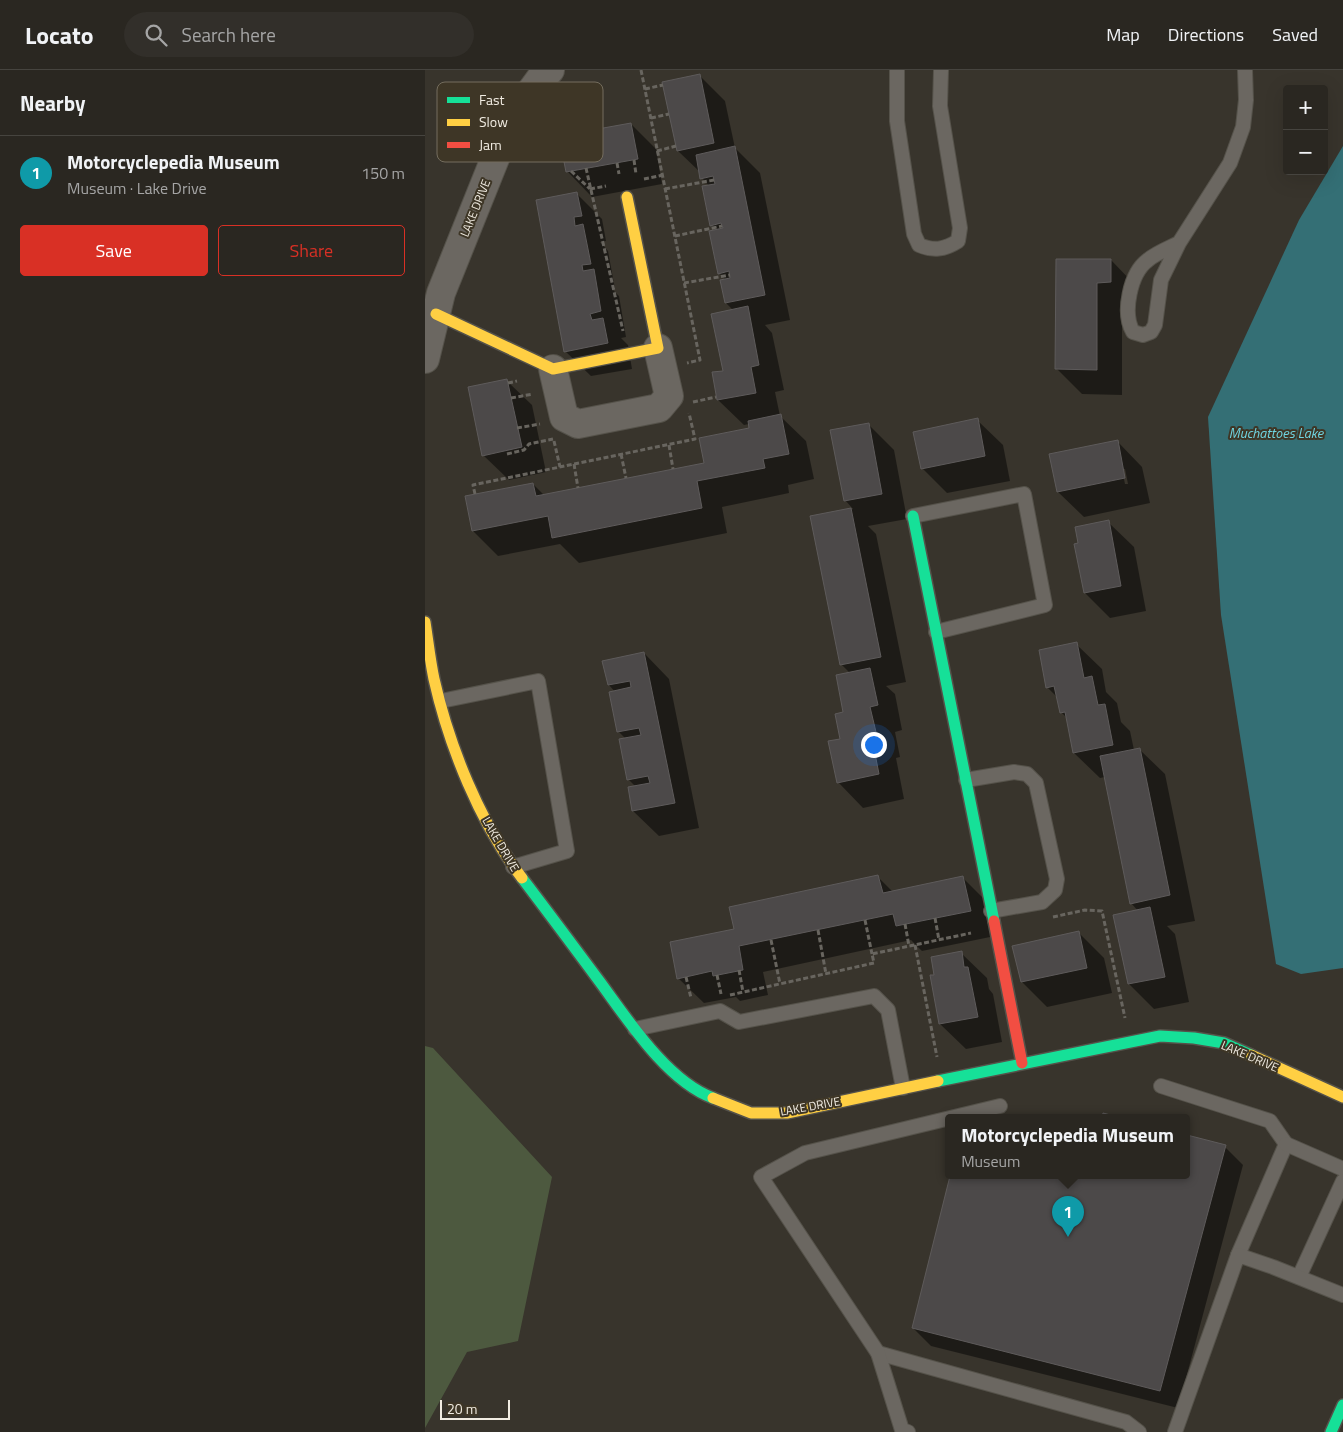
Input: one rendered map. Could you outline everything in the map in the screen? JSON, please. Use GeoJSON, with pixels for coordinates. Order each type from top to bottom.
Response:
{"type":"FeatureCollection","features":[{"type":"Feature","properties":{"kind":"street","name":"LAKE DRIVE"},"geometry":{"type":"LineString","coordinates":[[538,82],[550,70]]}},
{"type":"Feature","properties":{"kind":"street","name":"LAKE DRIVE"},"geometry":{"type":"LineString","coordinates":[[425,359],[441,293],[494,162]]}},
{"type":"Feature","properties":{"kind":"street"},"geometry":{"type":"LineString","coordinates":[[553,369],[564,416],[578,424],[659,408],[669,396],[627,197]]}},
{"type":"Feature","properties":{"kind":"street"},"geometry":{"type":"LineString","coordinates":[[436,314],[553,369],[658,348]]}},
{"type":"Feature","properties":{"kind":"street"},"geometry":{"type":"LineString","coordinates":[[913,516],[1022,1063]]}},
{"type":"Feature","properties":{"kind":"street","name":"LAKE DRIVE"},"geometry":{"type":"LineString","coordinates":[[425,622],[435,678],[447,726],[470,787],[506,857],[647,1045],[679,1078],[701,1094],[751,1112],[787,1112],[1160,1036],[1194,1038],[1224,1043],[1343,1097]]}},
{"type":"Feature","properties":{"kind":"street"},"geometry":{"type":"LineString","coordinates":[[1331,1432],[1343,1405]]}},
{"type":"Feature","properties":{"kind":"lane"},"geometry":{"type":"LineString","coordinates":[[897,70],[897,121],[914,234],[919,245],[930,250],[950,246],[958,241],[960,228],[940,106],[941,70]]}},
{"type":"Feature","properties":{"kind":"lane"},"geometry":{"type":"LineString","coordinates":[[1179,243],[1147,260],[1135,278],[1127,306],[1128,324],[1133,332],[1143,335],[1151,332],[1155,325],[1161,280],[1179,243],[1231,164],[1243,127],[1246,100],[1245,70]]}},
{"type":"Feature","properties":{"kind":"lane"},"geometry":{"type":"LineString","coordinates":[[913,516],[1024,494],[1045,605],[936,632]]}},
{"type":"Feature","properties":{"kind":"lane"},"geometry":{"type":"LineString","coordinates":[[441,701],[538,681],[567,851],[513,867]]}},
{"type":"Feature","properties":{"kind":"lane"},"geometry":{"type":"LineString","coordinates":[[966,780],[1014,772],[1027,774],[1036,783],[1057,879],[1055,890],[1042,902],[991,911]]}},
{"type":"Feature","properties":{"kind":"lane"},"geometry":{"type":"LineString","coordinates":[[635,1029],[720,1011],[739,1022],[873,996],[888,1010],[903,1088]]}},
{"type":"Feature","properties":{"kind":"lane"},"geometry":{"type":"LineString","coordinates":[[1161,1086],[1270,1121],[1286,1144],[1343,1169]]}},
{"type":"Feature","properties":{"kind":"lane"},"geometry":{"type":"LineString","coordinates":[[967,1114],[1000,1106]]}},
{"type":"Feature","properties":{"kind":"lane"},"geometry":{"type":"LineString","coordinates":[[909,1432],[902,1430],[878,1353],[761,1178],[805,1153],[945,1119]]}},
{"type":"Feature","properties":{"kind":"lane"},"geometry":{"type":"LineString","coordinates":[[1175,1432],[1238,1256],[1286,1144]]}},
{"type":"Feature","properties":{"kind":"lane"},"geometry":{"type":"LineString","coordinates":[[1299,1278],[1343,1181]]}},
{"type":"Feature","properties":{"kind":"lane"},"geometry":{"type":"LineString","coordinates":[[1238,1256],[1343,1295]]}},
{"type":"Feature","properties":{"kind":"lane"},"geometry":{"type":"LineString","coordinates":[[878,1353],[1126,1422],[1139,1432]]}},
{"type":"Feature","properties":{"kind":"path"},"geometry":{"type":"LineString","coordinates":[[641,70],[701,360],[683,366]]}},
{"type":"Feature","properties":{"kind":"path"},"geometry":{"type":"LineString","coordinates":[[645,89],[663,85]]}},
{"type":"Feature","properties":{"kind":"path"},"geometry":{"type":"LineString","coordinates":[[651,118],[669,114]]}},
{"type":"Feature","properties":{"kind":"path"},"geometry":{"type":"LineString","coordinates":[[657,151],[676,146]]}},
{"type":"Feature","properties":{"kind":"path"},"geometry":{"type":"LineString","coordinates":[[634,160],[638,180]]}},
{"type":"Feature","properties":{"kind":"path"},"geometry":{"type":"LineString","coordinates":[[586,168],[628,354]]}},
{"type":"Feature","properties":{"kind":"path"},"geometry":{"type":"LineString","coordinates":[[571,171],[590,189]]}},
{"type":"Feature","properties":{"kind":"path"},"geometry":{"type":"LineString","coordinates":[[665,189],[714,180]]}},
{"type":"Feature","properties":{"kind":"path"},"geometry":{"type":"LineString","coordinates":[[675,236],[722,226]]}},
{"type":"Feature","properties":{"kind":"path"},"geometry":{"type":"LineString","coordinates":[[685,283],[730,275]]}},
{"type":"Feature","properties":{"kind":"path"},"geometry":{"type":"LineString","coordinates":[[511,398],[535,393]]}},
{"type":"Feature","properties":{"kind":"path"},"geometry":{"type":"LineString","coordinates":[[687,403],[717,397]]}},
{"type":"Feature","properties":{"kind":"path"},"geometry":{"type":"LineString","coordinates":[[475,494],[473,485],[695,439],[689,412]]}},
{"type":"Feature","properties":{"kind":"path"},"geometry":{"type":"LineString","coordinates":[[517,428],[542,424]]}},
{"type":"Feature","properties":{"kind":"path"},"geometry":{"type":"LineString","coordinates":[[552,431],[560,467]]}},
{"type":"Feature","properties":{"kind":"path"},"geometry":{"type":"LineString","coordinates":[[507,454],[524,450],[529,444],[553,439]]}},
{"type":"Feature","properties":{"kind":"path"},"geometry":{"type":"LineString","coordinates":[[669,445],[673,469]]}},
{"type":"Feature","properties":{"kind":"path"},"geometry":{"type":"LineString","coordinates":[[621,454],[626,478]]}},
{"type":"Feature","properties":{"kind":"path"},"geometry":{"type":"LineString","coordinates":[[573,464],[578,488]]}},
{"type":"Feature","properties":{"kind":"path"},"geometry":{"type":"LineString","coordinates":[[1102,911],[1126,1021]]}},
{"type":"Feature","properties":{"kind":"path"},"geometry":{"type":"LineString","coordinates":[[935,918],[939,940]]}},
{"type":"Feature","properties":{"kind":"path"},"geometry":{"type":"LineString","coordinates":[[717,975],[721,997],[874,964],[865,920]]}},
{"type":"Feature","properties":{"kind":"path"},"geometry":{"type":"LineString","coordinates":[[905,924],[909,946]]}},
{"type":"Feature","properties":{"kind":"path"},"geometry":{"type":"LineString","coordinates":[[872,954],[995,928]]}},
{"type":"Feature","properties":{"kind":"path"},"geometry":{"type":"LineString","coordinates":[[818,930],[826,974]]}},
{"type":"Feature","properties":{"kind":"path"},"geometry":{"type":"LineString","coordinates":[[771,940],[780,984]]}},
{"type":"Feature","properties":{"kind":"path"},"geometry":{"type":"LineString","coordinates":[[915,945],[938,1060]]}},
{"type":"Feature","properties":{"kind":"path"},"geometry":{"type":"LineString","coordinates":[[739,970],[743,992]]}},
{"type":"Feature","properties":{"kind":"path"},"geometry":{"type":"LineString","coordinates":[[686,977],[692,1003]]}},
{"type":"Feature","properties":{"kind":"green space"},"geometry":{"type":"Polygon","coordinates":[[[425,1046],[433,1048],[552,1177],[518,1341],[467,1352],[425,1428],[425,1046]]]}},
{"type":"Feature","properties":{"kind":"water","name":"Muchattoes Lake"},"geometry":{"type":"Polygon","coordinates":[[[1343,146],[1343,968],[1301,974],[1276,964],[1221,615],[1208,417],[1299,220],[1326,175],[1328,175],[1328,171],[1343,146]]]}},
{"type":"Feature","properties":{"kind":"building"},"geometry":{"type":"Polygon","coordinates":[[[700,74],[714,143],[677,151],[662,82],[700,74]]]}},
{"type":"Feature","properties":{"kind":"building"},"geometry":{"type":"Polygon","coordinates":[[[631,123],[638,159],[566,172],[564,162],[603,162],[603,128],[631,123]]]}},
{"type":"Feature","properties":{"kind":"building"},"geometry":{"type":"Polygon","coordinates":[[[735,146],[765,295],[725,303],[720,280],[730,278],[729,271],[718,274],[709,231],[723,228],[721,223],[710,226],[702,186],[715,184],[713,176],[700,179],[696,155],[735,146]]]}},
{"type":"Feature","properties":{"kind":"building"},"geometry":{"type":"Polygon","coordinates":[[[577,192],[582,216],[574,217],[575,226],[583,224],[591,264],[582,265],[583,271],[594,269],[601,311],[590,314],[592,320],[603,318],[608,343],[564,352],[536,200],[577,192]]]}},
{"type":"Feature","properties":{"kind":"building"},"geometry":{"type":"Polygon","coordinates":[[[1056,259],[1111,259],[1111,282],[1097,283],[1097,370],[1055,369],[1056,259]]]}},
{"type":"Feature","properties":{"kind":"building"},"geometry":{"type":"Polygon","coordinates":[[[748,306],[759,365],[751,367],[756,393],[717,400],[712,372],[723,371],[711,314],[748,306]]]}},
{"type":"Feature","properties":{"kind":"building"},"geometry":{"type":"Polygon","coordinates":[[[507,379],[522,447],[482,456],[468,387],[507,379]]]}},
{"type":"Feature","properties":{"kind":"building"},"geometry":{"type":"Polygon","coordinates":[[[781,414],[789,454],[763,459],[765,468],[697,481],[702,508],[552,538],[548,516],[472,531],[465,496],[533,483],[536,496],[704,463],[699,438],[749,428],[748,421],[781,414]]]}},
{"type":"Feature","properties":{"kind":"building"},"geometry":{"type":"Polygon","coordinates":[[[978,418],[985,456],[921,469],[913,432],[978,418]]]}},
{"type":"Feature","properties":{"kind":"building"},"geometry":{"type":"Polygon","coordinates":[[[869,423],[882,494],[844,501],[830,430],[869,423]]]}},
{"type":"Feature","properties":{"kind":"building"},"geometry":{"type":"Polygon","coordinates":[[[1118,440],[1125,478],[1057,492],[1049,454],[1118,440]]]}},
{"type":"Feature","properties":{"kind":"building"},"geometry":{"type":"Polygon","coordinates":[[[851,508],[881,657],[840,665],[810,516],[851,508]]]}},
{"type":"Feature","properties":{"kind":"building"},"geometry":{"type":"Polygon","coordinates":[[[1109,520],[1121,586],[1084,593],[1074,544],[1078,543],[1075,527],[1109,520]]]}},
{"type":"Feature","properties":{"kind":"building"},"geometry":{"type":"Polygon","coordinates":[[[1077,642],[1084,678],[1092,676],[1098,705],[1105,704],[1113,745],[1073,753],[1065,712],[1060,713],[1054,686],[1046,688],[1039,650],[1077,642]]]}},
{"type":"Feature","properties":{"kind":"building"},"geometry":{"type":"Polygon","coordinates":[[[644,652],[675,803],[632,811],[628,787],[650,783],[648,776],[627,780],[619,739],[641,735],[639,728],[617,732],[609,692],[631,687],[630,681],[608,685],[602,661],[644,652]]]}},
{"type":"Feature","properties":{"kind":"building"},"geometry":{"type":"Polygon","coordinates":[[[870,668],[878,705],[870,707],[876,732],[871,733],[879,774],[837,783],[828,741],[840,739],[835,714],[843,712],[836,675],[870,668]]]}},
{"type":"Feature","properties":{"kind":"building"},"geometry":{"type":"Polygon","coordinates":[[[1140,748],[1170,895],[1130,904],[1100,756],[1140,748]]]}},
{"type":"Feature","properties":{"kind":"building"},"geometry":{"type":"Polygon","coordinates":[[[878,875],[883,893],[963,876],[971,911],[896,926],[893,914],[739,946],[743,970],[713,976],[712,971],[677,979],[670,942],[734,929],[729,907],[878,875]]]}},
{"type":"Feature","properties":{"kind":"building"},"geometry":{"type":"Polygon","coordinates":[[[1150,907],[1165,977],[1128,984],[1113,915],[1150,907]]]}},
{"type":"Feature","properties":{"kind":"building"},"geometry":{"type":"Polygon","coordinates":[[[1079,931],[1087,968],[1021,982],[1012,946],[1079,931]]]}},
{"type":"Feature","properties":{"kind":"building"},"geometry":{"type":"Polygon","coordinates":[[[962,951],[964,967],[968,967],[978,1017],[939,1024],[930,975],[934,975],[931,957],[962,951]]]}},
{"type":"Feature","properties":{"kind":"building"},"geometry":{"type":"Polygon","coordinates":[[[1190,1136],[1226,1145],[1160,1391],[912,1328],[949,1179],[1190,1179],[1190,1136]]]}},
{"type":"Feature","properties":{"kind":"traffic: fast"},"geometry":{"type":"LineString","coordinates":[[913,516],[994,921]]}},
{"type":"Feature","properties":{"kind":"traffic: fast"},"geometry":{"type":"LineString","coordinates":[[522,878],[650,1048],[680,1078],[696,1090],[713,1098]]}},
{"type":"Feature","properties":{"kind":"traffic: fast"},"geometry":{"type":"LineString","coordinates":[[938,1081],[1160,1036],[1194,1038],[1224,1043],[1251,1055]]}},
{"type":"Feature","properties":{"kind":"traffic: fast"},"geometry":{"type":"LineString","coordinates":[[1331,1432],[1343,1405]]}},
{"type":"Feature","properties":{"kind":"traffic: slow"},"geometry":{"type":"LineString","coordinates":[[436,314],[553,369],[658,348],[627,197]]}},
{"type":"Feature","properties":{"kind":"traffic: slow"},"geometry":{"type":"LineString","coordinates":[[425,622],[440,705],[457,757],[480,809],[522,878]]}},
{"type":"Feature","properties":{"kind":"traffic: slow"},"geometry":{"type":"LineString","coordinates":[[1251,1055],[1343,1097]]}},
{"type":"Feature","properties":{"kind":"traffic: slow"},"geometry":{"type":"LineString","coordinates":[[713,1098],[751,1113],[787,1113],[938,1081]]}},
{"type":"Feature","properties":{"kind":"traffic: jam"},"geometry":{"type":"LineString","coordinates":[[994,921],[1022,1063]]}},
{"type":"Feature","properties":{"kind":"place","name":"Motorcyclepedia Museum"},"geometry":{"type":"Point","coordinates":[1068,1237]}}]}
